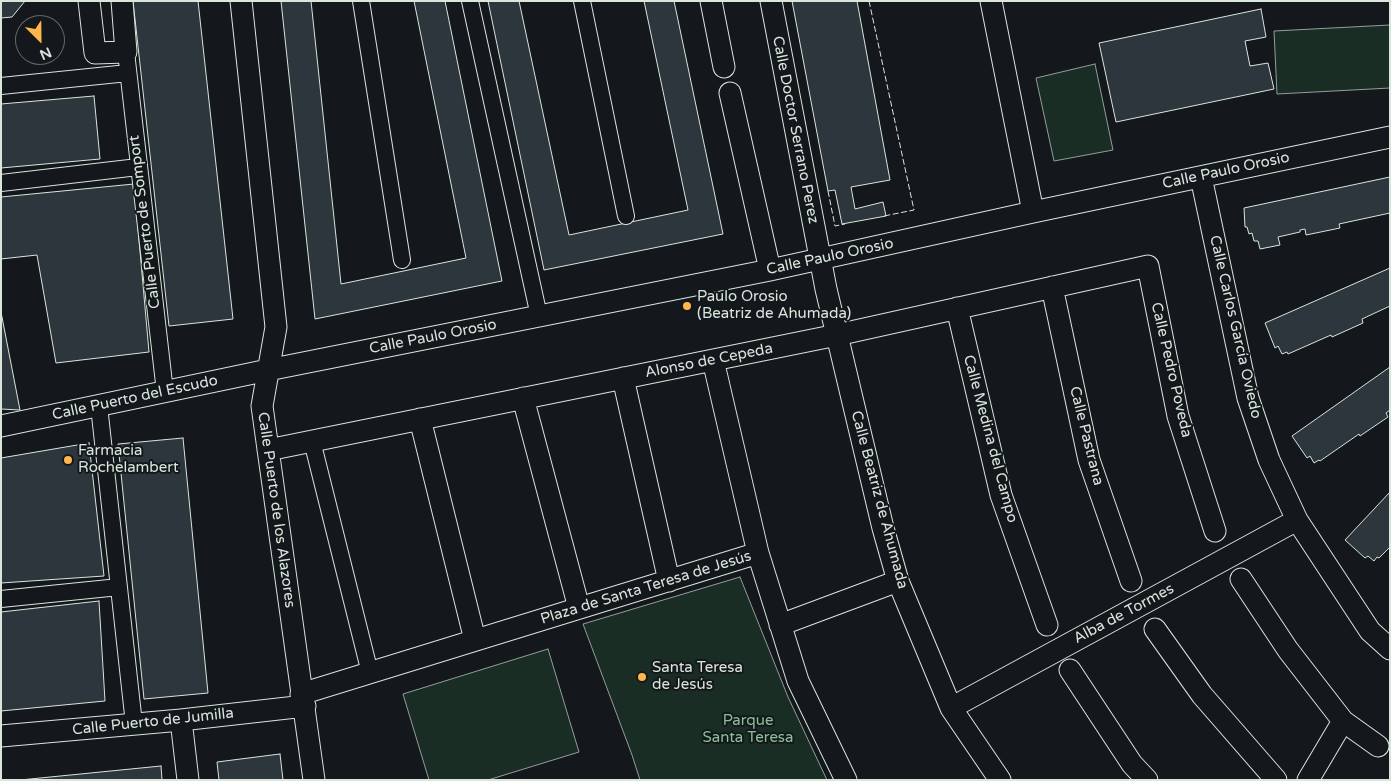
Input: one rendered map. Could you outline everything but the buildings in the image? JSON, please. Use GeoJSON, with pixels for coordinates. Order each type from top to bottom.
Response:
{"type":"FeatureCollection","features":[{"type":"Feature","properties":{"kind":"street"},"geometry":{"type":"LineString","coordinates":[[89,1],[95,53],[126,52]]}},
{"type":"Feature","properties":{"kind":"street","name":"Calle Puerto de Somport"},"geometry":{"type":"LineString","coordinates":[[122,1],[138,167],[165,392]]}},
{"type":"Feature","properties":{"kind":"street","name":"Calle Puerto de los Alazores"},"geometry":{"type":"LineString","coordinates":[[241,1],[276,327],[262,406],[314,780]]}},
{"type":"Feature","properties":{"kind":"street"},"geometry":{"type":"LineString","coordinates":[[361,1],[402,260]]}},
{"type":"Feature","properties":{"kind":"street"},"geometry":{"type":"LineString","coordinates":[[470,1],[539,316]]}},
{"type":"Feature","properties":{"kind":"street"},"geometry":{"type":"LineString","coordinates":[[582,1],[626,216]]}},
{"type":"Feature","properties":{"kind":"street"},"geometry":{"type":"LineString","coordinates":[[711,1],[724,66]]}},
{"type":"Feature","properties":{"kind":"street","name":"Calle Doctor Serrano Perez"},"geometry":{"type":"LineString","coordinates":[[771,1],[820,259]]}},
{"type":"Feature","properties":{"kind":"street"},"geometry":{"type":"LineString","coordinates":[[991,1],[1033,212]]}},
{"type":"Feature","properties":{"kind":"street"},"geometry":{"type":"LineString","coordinates":[[1,86],[128,73]]}},
{"type":"Feature","properties":{"kind":"street"},"geometry":{"type":"LineString","coordinates":[[730,93],[770,270]]}},
{"type":"Feature","properties":{"kind":"street","name":"Calle Paulo Orosio"},"geometry":{"type":"LineString","coordinates":[[268,370],[770,270],[1033,212],[1390,137]]}},
{"type":"Feature","properties":{"kind":"street"},"geometry":{"type":"LineString","coordinates":[[1,183],[138,167]]}},
{"type":"Feature","properties":{"kind":"street","name":"Calle Carlos García Oviedo"},"geometry":{"type":"LineString","coordinates":[[1201,177],[1248,398],[1268,460],[1297,520],[1370,631],[1390,649]]}},
{"type":"Feature","properties":{"kind":"street","name":"Calle Beatriz de Ahumada"},"geometry":{"type":"LineString","coordinates":[[820,259],[898,581],[950,708],[1000,780]]}},
{"type":"Feature","properties":{"kind":"street","name":"Alonso de Cepeda"},"geometry":{"type":"LineString","coordinates":[[268,450],[837,335],[1148,266]]}},
{"type":"Feature","properties":{"kind":"street","name":"Calle Pedro Poveda"},"geometry":{"type":"LineString","coordinates":[[1148,266],[1178,416],[1215,531]]}},
{"type":"Feature","properties":{"kind":"street","name":"Calle Pastrana"},"geometry":{"type":"LineString","coordinates":[[1052,287],[1089,460],[1130,581]]}},
{"type":"Feature","properties":{"kind":"street","name":"Calle Medina del Campo"},"geometry":{"type":"LineString","coordinates":[[957,308],[1001,495],[1046,625]]}},
{"type":"Feature","properties":{"kind":"street"},"geometry":{"type":"LineString","coordinates":[[713,360],[758,553]]}},
{"type":"Feature","properties":{"kind":"street","name":"Calle Puerto del Escudo"},"geometry":{"type":"LineString","coordinates":[[1,426],[268,370]]}},
{"type":"Feature","properties":{"kind":"street"},"geometry":{"type":"LineString","coordinates":[[623,378],[669,581]]}},
{"type":"Feature","properties":{"kind":"street"},"geometry":{"type":"LineString","coordinates":[[523,398],[579,608]]}},
{"type":"Feature","properties":{"kind":"street"},"geometry":{"type":"LineString","coordinates":[[98,406],[134,724]]}},
{"type":"Feature","properties":{"kind":"street"},"geometry":{"type":"LineString","coordinates":[[420,419],[475,640]]}},
{"type":"Feature","properties":{"kind":"street"},"geometry":{"type":"LineString","coordinates":[[312,441],[370,673]]}},
{"type":"Feature","properties":{"kind":"street","name":"Alba de Tormes"},"geometry":{"type":"LineString","coordinates":[[950,708],[1297,520]]}},
{"type":"Feature","properties":{"kind":"street","name":"Plaza de Santa Teresa de Jesús"},"geometry":{"type":"LineString","coordinates":[[303,700],[370,673],[758,553],[798,682],[846,780]]}},
{"type":"Feature","properties":{"kind":"street"},"geometry":{"type":"LineString","coordinates":[[1241,579],[1288,650],[1343,721],[1378,746]]}},
{"type":"Feature","properties":{"kind":"street"},"geometry":{"type":"LineString","coordinates":[[780,625],[898,581]]}},
{"type":"Feature","properties":{"kind":"street"},"geometry":{"type":"LineString","coordinates":[[1,599],[119,587]]}},
{"type":"Feature","properties":{"kind":"street"},"geometry":{"type":"LineString","coordinates":[[1155,629],[1202,695],[1276,780]]}},
{"type":"Feature","properties":{"kind":"street"},"geometry":{"type":"LineString","coordinates":[[1070,670],[1132,764],[1147,780]]}},
{"type":"Feature","properties":{"kind":"street","name":"Calle Puerto de Jumilla"},"geometry":{"type":"LineString","coordinates":[[1,736],[181,720],[303,700]]}},
{"type":"Feature","properties":{"kind":"street"},"geometry":{"type":"LineString","coordinates":[[181,720],[188,780]]}},
{"type":"Feature","properties":{"kind":"street"},"geometry":{"type":"LineString","coordinates":[[1308,780],[1343,721]]}},
{"type":"Feature","properties":{"kind":"green space"},"geometry":{"type":"Polygon","coordinates":[[[1390,25],[1390,88],[1277,94],[1274,31],[1390,25]]]}},
{"type":"Feature","properties":{"kind":"green space"},"geometry":{"type":"Polygon","coordinates":[[[1095,64],[1113,150],[1054,161],[1036,78],[1095,64]]]}},
{"type":"Feature","properties":{"kind":"green space","name":"Parque Santa Teresa"},"geometry":{"type":"Polygon","coordinates":[[[740,577],[788,697],[827,780],[640,780],[583,624],[740,577]]]}},
{"type":"Feature","properties":{"kind":"green space"},"geometry":{"type":"Polygon","coordinates":[[[548,649],[579,752],[488,780],[429,780],[403,694],[548,649]]]}},
{"type":"Feature","properties":{"kind":"fence"},"geometry":{"type":"LineString","coordinates":[[869,1],[914,210],[884,216]]}},
{"type":"Feature","properties":{"kind":"fence"},"geometry":{"type":"LineString","coordinates":[[828,191],[835,226],[845,224]]}},
{"type":"Feature","properties":{"kind":"place","name":"Paulo Orosio (Beatriz de Ahumada)"},"geometry":{"type":"Point","coordinates":[687,306]}},
{"type":"Feature","properties":{"kind":"place","name":"Farmacia Rochelambert"},"geometry":{"type":"Point","coordinates":[68,460]}},
{"type":"Feature","properties":{"kind":"place","name":"Santa Teresa de Jesús"},"geometry":{"type":"Point","coordinates":[642,677]}}]}
